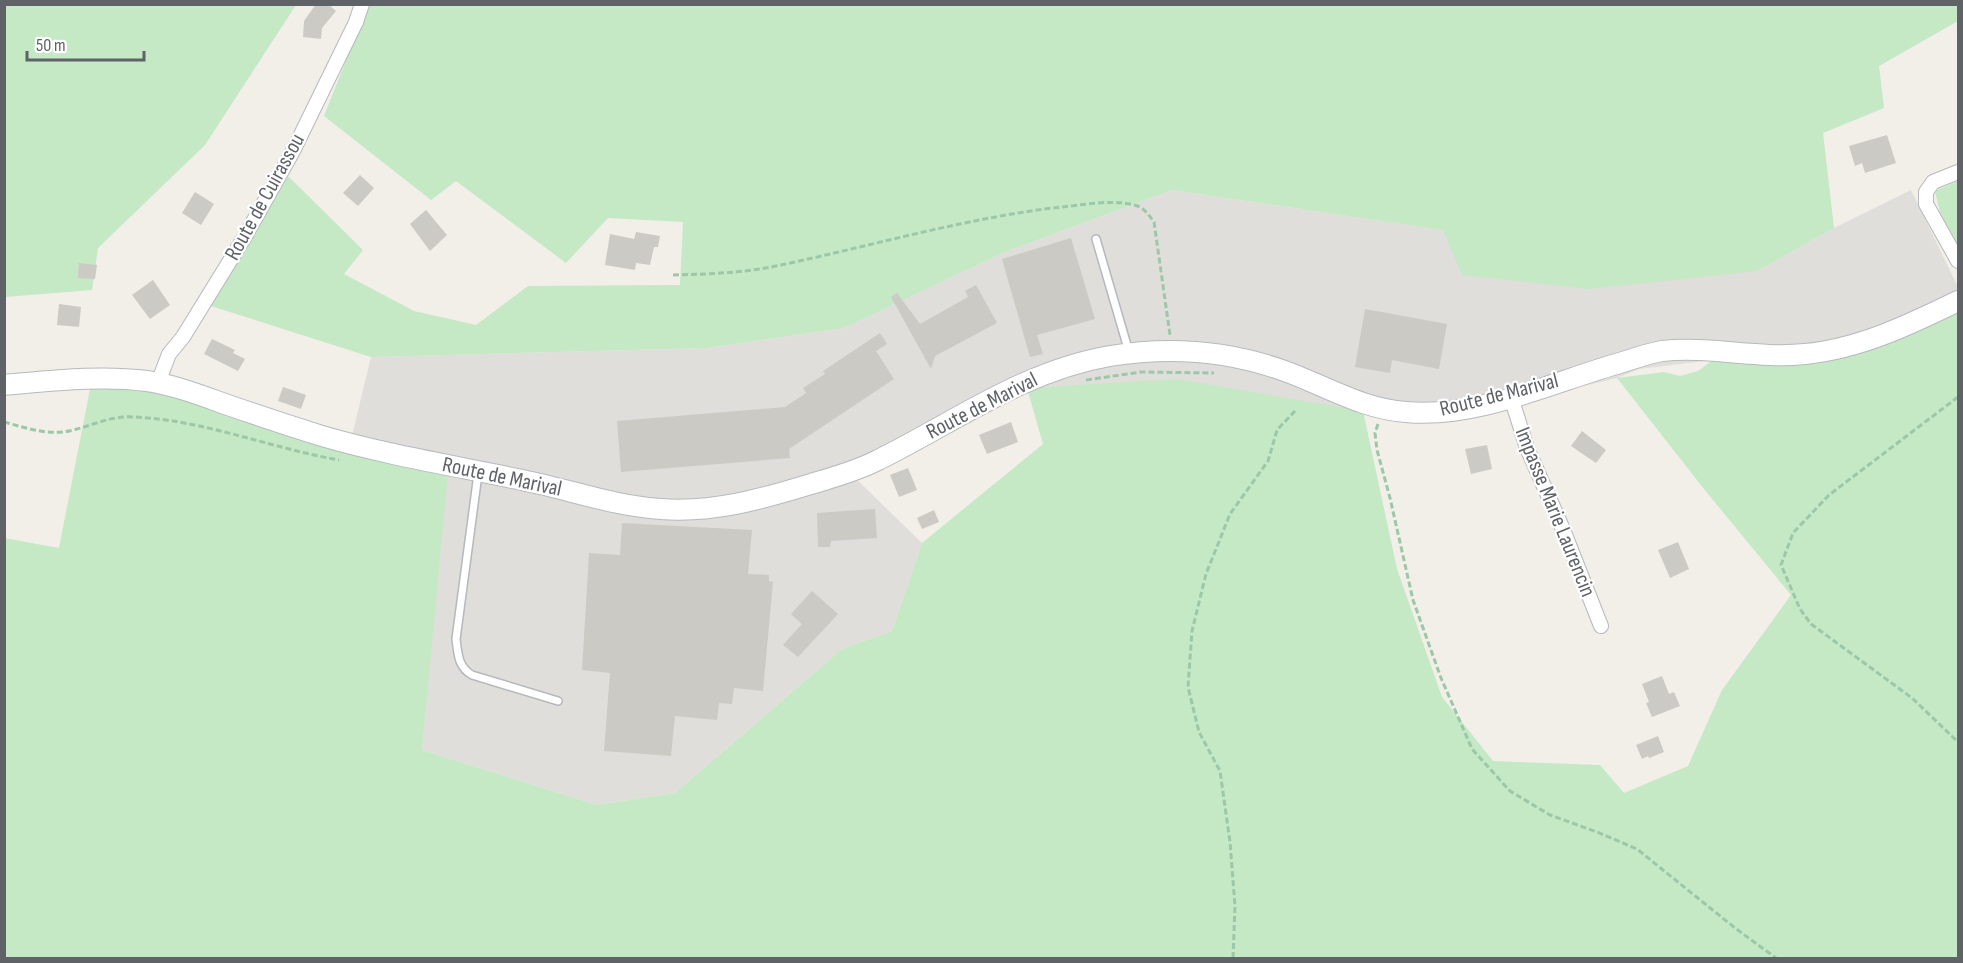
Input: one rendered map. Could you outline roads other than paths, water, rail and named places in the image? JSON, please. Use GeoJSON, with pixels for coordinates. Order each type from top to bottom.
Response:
{"type":"FeatureCollection","features":[{"type":"Feature","properties":{"kind":"main road","name":"Route de Marival"},"geometry":{"type":"LineString","coordinates":[[4,385],[107,379],[158,383],[330,438],[633,506],[687,510],[727,506],[775,495],[851,472],[875,462],[980,403],[1029,380],[1081,363],[1130,354],[1172,351],[1216,354],[1259,363],[1287,372],[1382,410],[1410,413],[1447,412],[1511,397],[1588,371],[1659,352],[1694,350],[1793,355],[1830,351],[1857,344],[1959,301]]}},
{"type":"Feature","properties":{"kind":"street","name":"Route de Cuirassou"},"geometry":{"type":"LineString","coordinates":[[158,383],[169,354],[183,337],[232,258],[293,151],[356,22],[362,4]]}},
{"type":"Feature","properties":{"kind":"street"},"geometry":{"type":"LineString","coordinates":[[1959,172],[1934,182],[1926,192],[1926,204],[1959,261]]}},
{"type":"Feature","properties":{"kind":"street","name":"Impasse Marie Laurencin"},"geometry":{"type":"LineString","coordinates":[[1511,397],[1527,448],[1562,527],[1601,626]]}},
{"type":"Feature","properties":{"kind":"lane"},"geometry":{"type":"LineString","coordinates":[[1096,239],[1130,354]]}},
{"type":"Feature","properties":{"kind":"lane"},"geometry":{"type":"LineString","coordinates":[[478,471],[456,639],[459,660],[464,670],[472,675],[558,701]]}}]}
